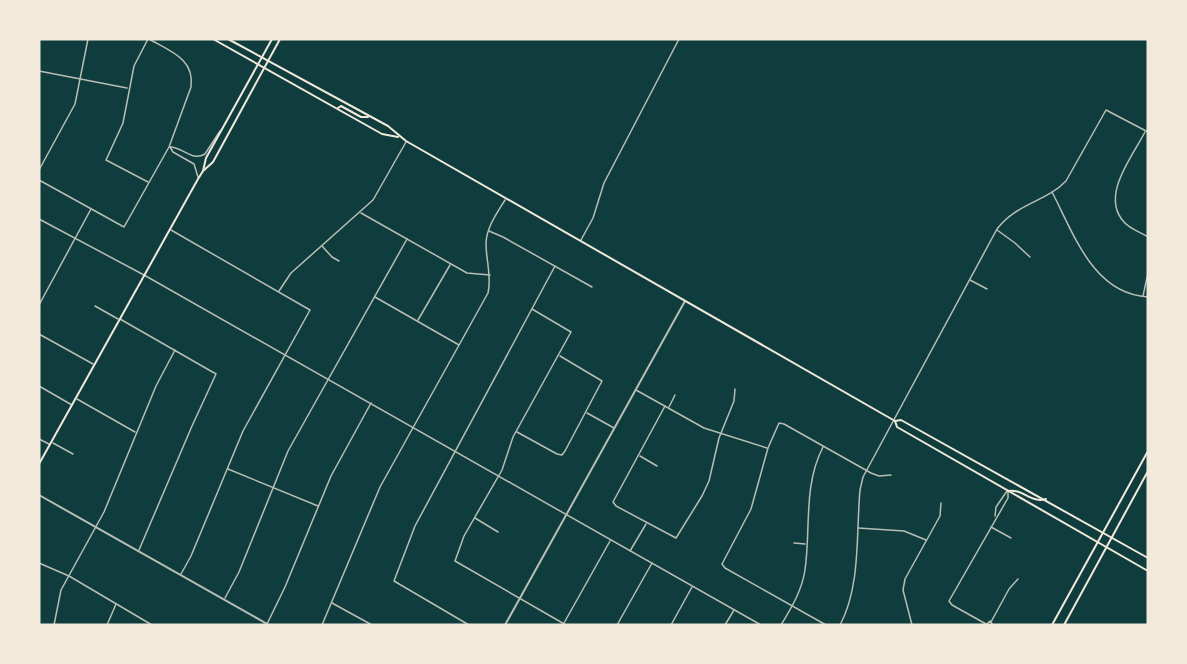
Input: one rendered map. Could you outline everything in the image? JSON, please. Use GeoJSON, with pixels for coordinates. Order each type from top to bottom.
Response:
{"type":"FeatureCollection","features":[{"type":"Feature","properties":{"kind":"main road"},"geometry":{"type":"LineString","coordinates":[[213,39],[382,134],[399,137]]}},
{"type":"Feature","properties":{"kind":"main road"},"geometry":{"type":"LineString","coordinates":[[228,39],[387,126],[399,137],[895,420],[901,420],[1046,499],[1148,558]]}},
{"type":"Feature","properties":{"kind":"main road"},"geometry":{"type":"LineString","coordinates":[[203,171],[206,158],[272,39]]}},
{"type":"Feature","properties":{"kind":"main road"},"geometry":{"type":"LineString","coordinates":[[39,464],[198,179],[213,162],[280,39]]}},
{"type":"Feature","properties":{"kind":"main road"},"geometry":{"type":"LineString","coordinates":[[337,109],[341,106],[361,117],[370,117]]}},
{"type":"Feature","properties":{"kind":"main road"},"geometry":{"type":"LineString","coordinates":[[895,420],[897,427],[1148,570]]}},
{"type":"Feature","properties":{"kind":"main road"},"geometry":{"type":"LineString","coordinates":[[1052,625],[1148,450]]}},
{"type":"Feature","properties":{"kind":"main road"},"geometry":{"type":"LineString","coordinates":[[1143,459],[1148,462]]}},
{"type":"Feature","properties":{"kind":"main road"},"geometry":{"type":"LineString","coordinates":[[1064,625],[1148,471]]}},
{"type":"Feature","properties":{"kind":"main road"},"geometry":{"type":"LineString","coordinates":[[1008,491],[1017,491],[1038,501],[1046,499]]}},
{"type":"Feature","properties":{"kind":"street"},"geometry":{"type":"LineString","coordinates":[[39,170],[75,104],[88,39]]}},
{"type":"Feature","properties":{"kind":"street"},"geometry":{"type":"LineString","coordinates":[[39,180],[124,227],[169,147],[189,96],[192,80],[184,60],[148,39],[134,66],[123,123],[106,160],[149,182]]}},
{"type":"Feature","properties":{"kind":"street"},"geometry":{"type":"LineString","coordinates":[[580,240],[593,218],[604,183],[679,39]]}},
{"type":"Feature","properties":{"kind":"street"},"geometry":{"type":"LineString","coordinates":[[39,71],[128,88]]}},
{"type":"Feature","properties":{"kind":"street"},"geometry":{"type":"LineString","coordinates":[[840,625],[852,590],[860,489],[867,470],[997,230],[1018,209],[1066,181],[1106,110],[1147,131],[1116,187],[1114,202],[1118,215],[1130,227],[1148,237]]}},
{"type":"Feature","properties":{"kind":"street"},"geometry":{"type":"LineString","coordinates":[[169,147],[176,147],[196,158],[201,157],[222,129]]}},
{"type":"Feature","properties":{"kind":"street"},"geometry":{"type":"LineString","coordinates":[[279,291],[291,273],[376,197],[406,141]]}},
{"type":"Feature","properties":{"kind":"street"},"geometry":{"type":"LineString","coordinates":[[169,147],[173,152],[194,164],[198,179]]}},
{"type":"Feature","properties":{"kind":"street"},"geometry":{"type":"LineString","coordinates":[[1052,191],[1095,269],[1114,288],[1148,297]]}},
{"type":"Feature","properties":{"kind":"street"},"geometry":{"type":"LineString","coordinates":[[322,625],[380,488],[488,293],[490,275],[486,246],[488,231],[507,198]]}},
{"type":"Feature","properties":{"kind":"street"},"geometry":{"type":"LineString","coordinates":[[39,305],[91,209]]}},
{"type":"Feature","properties":{"kind":"street"},"geometry":{"type":"LineString","coordinates":[[360,212],[451,264],[472,274],[490,275]]}},
{"type":"Feature","properties":{"kind":"street"},"geometry":{"type":"LineString","coordinates":[[39,219],[285,354],[761,625]]}},
{"type":"Feature","properties":{"kind":"street"},"geometry":{"type":"LineString","coordinates":[[170,229],[310,310],[250,417],[181,575]]}},
{"type":"Feature","properties":{"kind":"street"},"geometry":{"type":"LineString","coordinates":[[997,230],[1016,243],[1030,257]]}},
{"type":"Feature","properties":{"kind":"street"},"geometry":{"type":"LineString","coordinates":[[488,231],[503,237],[592,287]]}},
{"type":"Feature","properties":{"kind":"street"},"geometry":{"type":"LineString","coordinates":[[224,599],[239,572],[288,451],[407,239]]}},
{"type":"Feature","properties":{"kind":"street"},"geometry":{"type":"LineString","coordinates":[[322,246],[339,261]]}},
{"type":"Feature","properties":{"kind":"street"},"geometry":{"type":"LineString","coordinates":[[418,322],[451,264]]}},
{"type":"Feature","properties":{"kind":"street"},"geometry":{"type":"LineString","coordinates":[[468,625],[394,581],[415,526],[555,266]]}},
{"type":"Feature","properties":{"kind":"street"},"geometry":{"type":"LineString","coordinates":[[1143,297],[1148,273]]}},
{"type":"Feature","properties":{"kind":"street"},"geometry":{"type":"LineString","coordinates":[[969,280],[987,289]]}},
{"type":"Feature","properties":{"kind":"street"},"geometry":{"type":"LineString","coordinates":[[374,297],[459,345]]}},
{"type":"Feature","properties":{"kind":"street"},"geometry":{"type":"LineString","coordinates":[[505,625],[685,301]]}},
{"type":"Feature","properties":{"kind":"street"},"geometry":{"type":"LineString","coordinates":[[95,306],[216,374],[139,551]]}},
{"type":"Feature","properties":{"kind":"street"},"geometry":{"type":"LineString","coordinates":[[532,309],[571,332],[516,432],[499,476],[464,536],[455,561],[565,624],[610,539]]}},
{"type":"Feature","properties":{"kind":"street"},"geometry":{"type":"LineString","coordinates":[[39,334],[95,364]]}},
{"type":"Feature","properties":{"kind":"street"},"geometry":{"type":"LineString","coordinates":[[54,625],[58,600],[96,527],[156,386],[175,350]]}},
{"type":"Feature","properties":{"kind":"street"},"geometry":{"type":"LineString","coordinates":[[516,432],[562,455],[586,413],[602,381],[559,355]]}},
{"type":"Feature","properties":{"kind":"street"},"geometry":{"type":"LineString","coordinates":[[39,386],[72,405]]}},
{"type":"Feature","properties":{"kind":"street"},"geometry":{"type":"LineString","coordinates":[[675,395],[638,455],[613,502],[646,523],[676,538],[705,488],[720,433],[734,401],[735,389]]}},
{"type":"Feature","properties":{"kind":"street"},"geometry":{"type":"LineString","coordinates":[[636,390],[704,428],[768,448]]}},
{"type":"Feature","properties":{"kind":"street"},"geometry":{"type":"LineString","coordinates":[[75,399],[136,433]]}},
{"type":"Feature","properties":{"kind":"street"},"geometry":{"type":"LineString","coordinates":[[39,495],[268,625],[336,466],[371,403]]}},
{"type":"Feature","properties":{"kind":"street"},"geometry":{"type":"LineString","coordinates":[[586,413],[614,428]]}},
{"type":"Feature","properties":{"kind":"street"},"geometry":{"type":"LineString","coordinates":[[826,625],[724,568],[722,564],[751,509],[768,448],[780,423],[879,476],[891,475]]}},
{"type":"Feature","properties":{"kind":"street"},"geometry":{"type":"LineString","coordinates":[[39,439],[73,454]]}},
{"type":"Feature","properties":{"kind":"street"},"geometry":{"type":"LineString","coordinates":[[782,625],[803,578],[812,475],[824,446]]}},
{"type":"Feature","properties":{"kind":"street"},"geometry":{"type":"LineString","coordinates":[[638,455],[657,466]]}},
{"type":"Feature","properties":{"kind":"street"},"geometry":{"type":"LineString","coordinates":[[227,469],[319,506]]}},
{"type":"Feature","properties":{"kind":"street"},"geometry":{"type":"LineString","coordinates":[[995,517],[996,507],[1008,491]]}},
{"type":"Feature","properties":{"kind":"street"},"geometry":{"type":"LineString","coordinates":[[1008,491],[1008,498],[995,517],[949,601],[986,624],[992,623],[1009,590],[1018,579]]}},
{"type":"Feature","properties":{"kind":"street"},"geometry":{"type":"LineString","coordinates":[[912,625],[903,585],[940,516],[941,503]]}},
{"type":"Feature","properties":{"kind":"street"},"geometry":{"type":"LineString","coordinates":[[474,518],[498,531]]}},
{"type":"Feature","properties":{"kind":"street"},"geometry":{"type":"LineString","coordinates":[[630,551],[646,523]]}},
{"type":"Feature","properties":{"kind":"street"},"geometry":{"type":"LineString","coordinates":[[990,526],[1011,538]]}},
{"type":"Feature","properties":{"kind":"street"},"geometry":{"type":"LineString","coordinates":[[857,528],[904,531],[926,540]]}},
{"type":"Feature","properties":{"kind":"street"},"geometry":{"type":"LineString","coordinates":[[794,543],[807,544]]}},
{"type":"Feature","properties":{"kind":"street"},"geometry":{"type":"LineString","coordinates":[[39,563],[69,576],[152,625]]}},
{"type":"Feature","properties":{"kind":"street"},"geometry":{"type":"LineString","coordinates":[[617,625],[652,563]]}},
{"type":"Feature","properties":{"kind":"street"},"geometry":{"type":"LineString","coordinates":[[671,625],[692,586]]}},
{"type":"Feature","properties":{"kind":"street"},"geometry":{"type":"LineString","coordinates":[[107,625],[117,603]]}},
{"type":"Feature","properties":{"kind":"street"},"geometry":{"type":"LineString","coordinates":[[332,603],[372,625]]}},
{"type":"Feature","properties":{"kind":"street"},"geometry":{"type":"LineString","coordinates":[[725,625],[734,610]]}}]}
